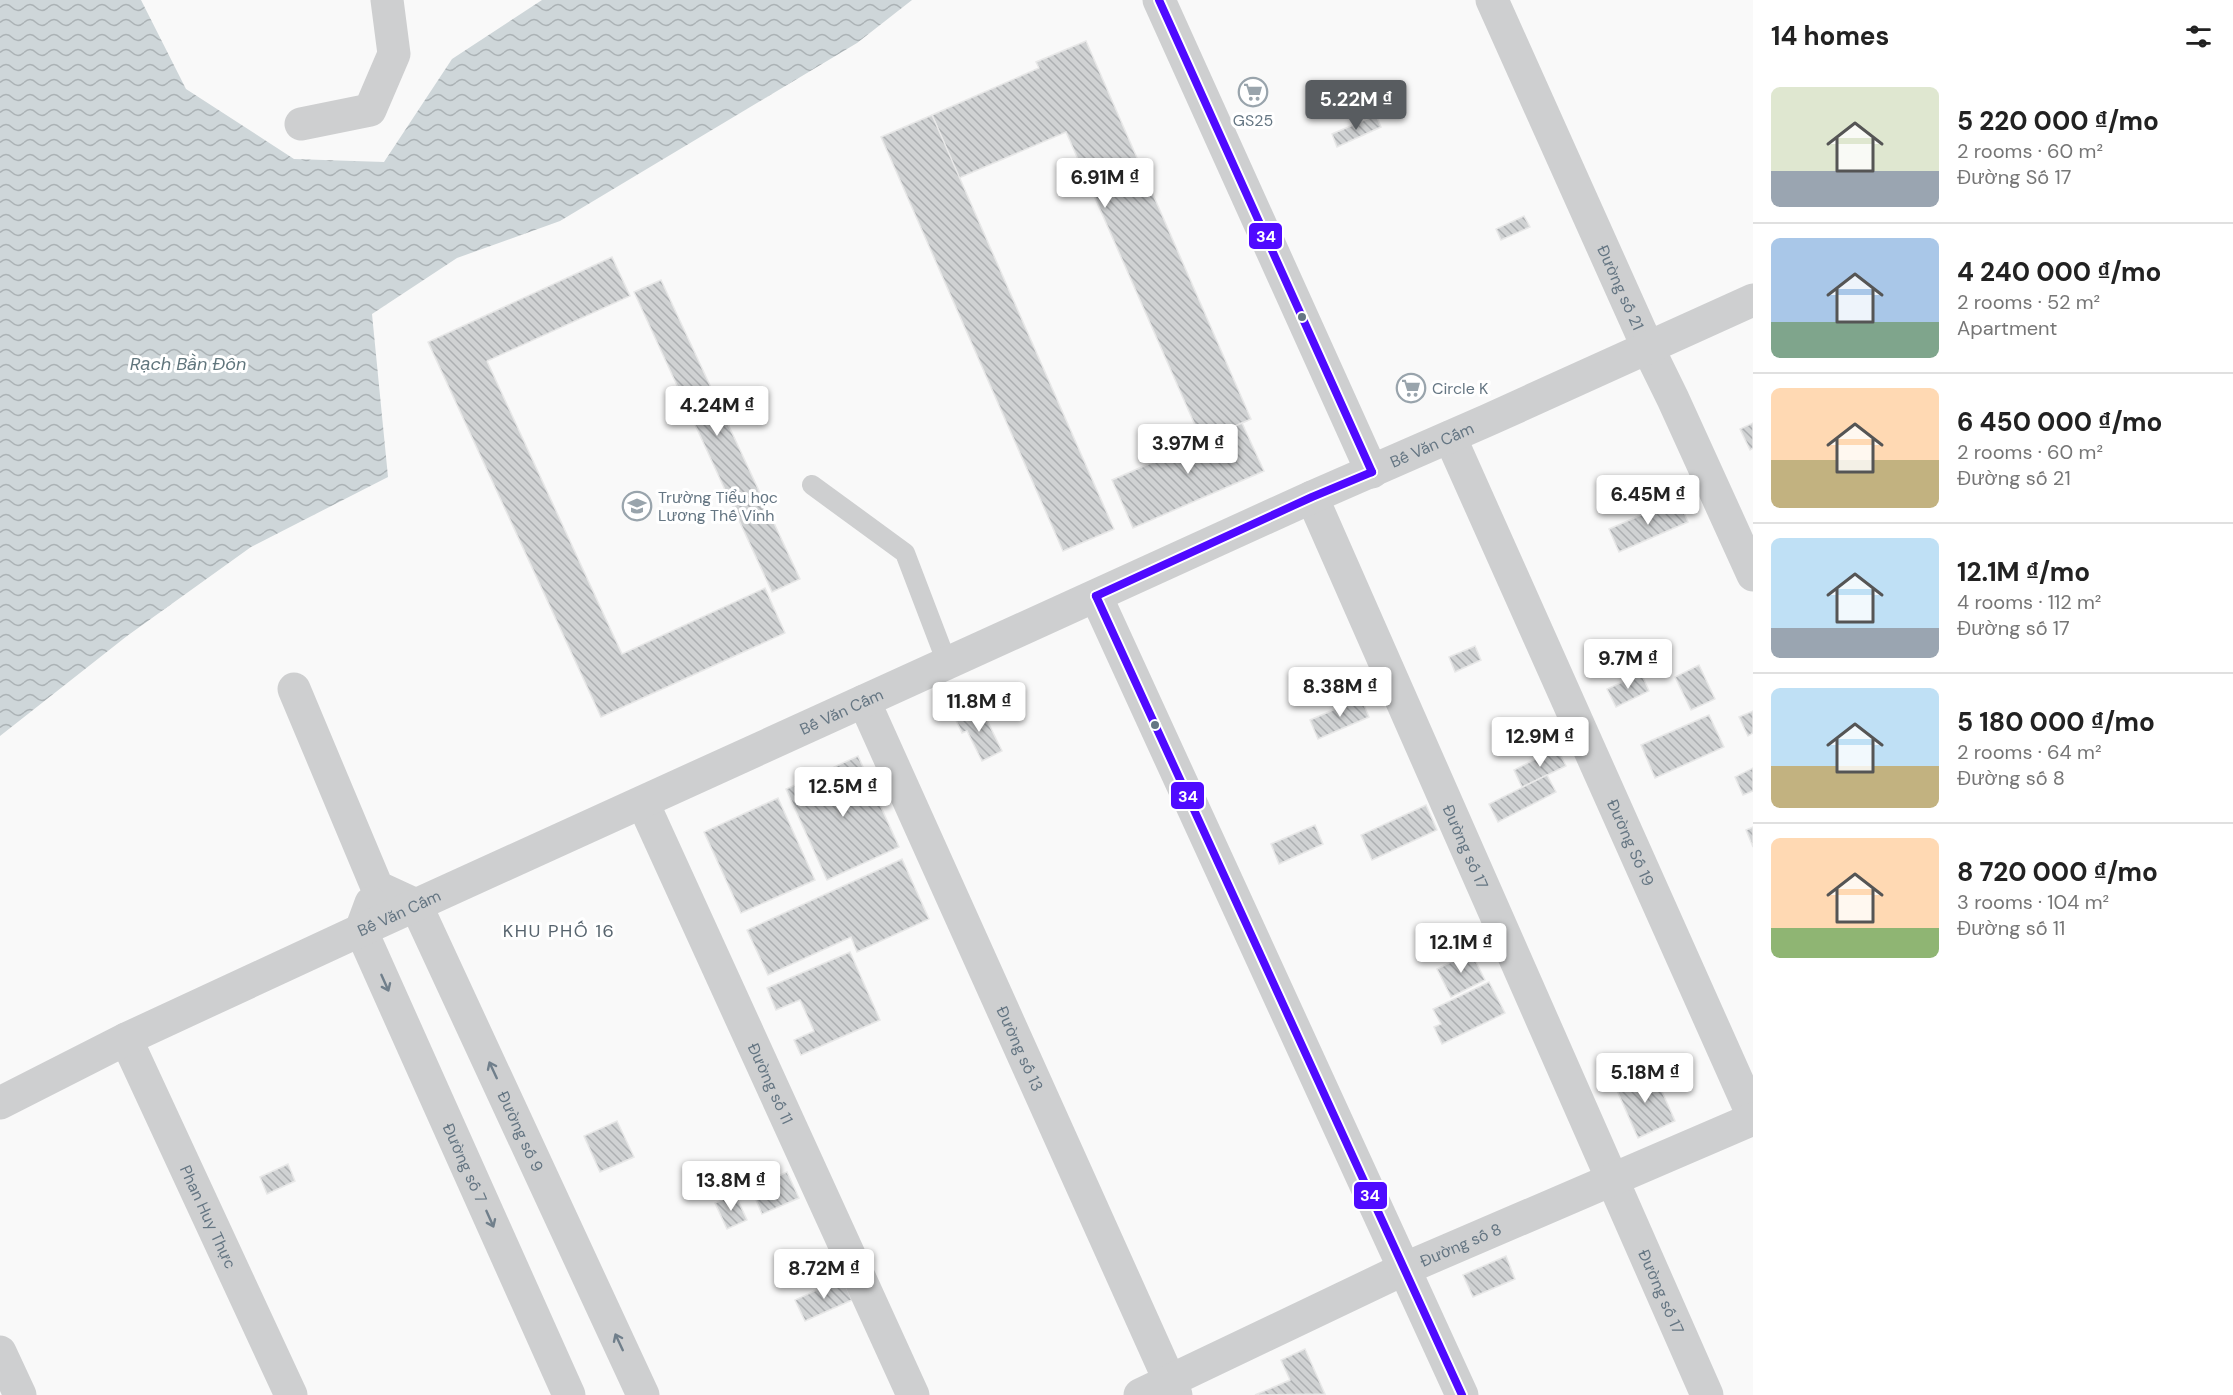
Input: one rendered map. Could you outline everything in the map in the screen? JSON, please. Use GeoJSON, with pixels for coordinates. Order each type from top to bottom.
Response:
{"type":"FeatureCollection","features":[{"type":"Feature","properties":{"kind":"street"},"geometry":{"type":"LineString","coordinates":[[302,124],[370,110],[394,54],[387,0]]}},
{"type":"Feature","properties":{"kind":"street"},"geometry":{"type":"LineString","coordinates":[[1159,0],[1372,472]]}},
{"type":"Feature","properties":{"kind":"street","name":"Đường số 21"},"geometry":{"type":"LineString","coordinates":[[1492,0],[1647,348],[1673,399],[1753,575]]}},
{"type":"Feature","properties":{"kind":"street","name":"Bế Văn Cấm"},"geometry":{"type":"LineString","coordinates":[[0,1104],[126,1039],[361,930],[1312,497],[1753,300]]}},
{"type":"Feature","properties":{"kind":"street","name":"Đường Số 19"},"geometry":{"type":"LineString","coordinates":[[1450,437],[1753,1117]]}},
{"type":"Feature","properties":{"kind":"street","name":"Đường số 17"},"geometry":{"type":"LineString","coordinates":[[1312,497],[1707,1395]]}},
{"type":"Feature","properties":{"kind":"street"},"geometry":{"type":"LineString","coordinates":[[1096,596],[1462,1395]]}},
{"type":"Feature","properties":{"kind":"street"},"geometry":{"type":"LineString","coordinates":[[294,689],[377,887],[416,905]]}},
{"type":"Feature","properties":{"kind":"street","name":"Đường số 13"},"geometry":{"type":"LineString","coordinates":[[864,701],[1173,1388]]}},
{"type":"Feature","properties":{"kind":"street","name":"Đường số 11"},"geometry":{"type":"LineString","coordinates":[[643,802],[913,1395]]}},
{"type":"Feature","properties":{"kind":"street"},"geometry":{"type":"LineString","coordinates":[[361,930],[377,887]]}},
{"type":"Feature","properties":{"kind":"street","name":"Đường số 9"},"geometry":{"type":"LineString","coordinates":[[416,905],[644,1395]]}},
{"type":"Feature","properties":{"kind":"street","name":"Đường số 7"},"geometry":{"type":"LineString","coordinates":[[361,930],[569,1395]]}},
{"type":"Feature","properties":{"kind":"street","name":"Phan Huy Thực"},"geometry":{"type":"LineString","coordinates":[[126,1039],[291,1395]]}},
{"type":"Feature","properties":{"kind":"street","name":"Đường số 8"},"geometry":{"type":"LineString","coordinates":[[1140,1395],[1173,1388],[1404,1269],[1753,1117]]}},
{"type":"Feature","properties":{"kind":"street"},"geometry":{"type":"LineString","coordinates":[[0,1352],[20,1395]]}},
{"type":"Feature","properties":{"kind":"lane"},"geometry":{"type":"LineString","coordinates":[[812,485],[904,553],[947,663]]}},
{"type":"Feature","properties":{"kind":"water","name":"Rạch Bần Đôn"},"geometry":{"type":"Polygon","coordinates":[[[0,0],[141,0],[186,89],[294,159],[384,162],[452,59],[542,0],[912,0],[857,43],[560,221],[457,258],[372,314],[388,477],[251,547],[127,636],[0,736],[0,0]]]}},
{"type":"Feature","properties":{"kind":"building"},"geometry":{"type":"Polygon","coordinates":[[[1086,41],[1251,419],[1202,441],[1066,132],[959,178],[932,115],[1039,68],[1036,62],[1086,41]]]}},
{"type":"Feature","properties":{"kind":"building"},"geometry":{"type":"Polygon","coordinates":[[[932,115],[1114,529],[1063,551],[881,137],[932,115]]]}},
{"type":"Feature","properties":{"kind":"building"},"geometry":{"type":"Polygon","coordinates":[[[1376,115],[1381,127],[1337,147],[1332,134],[1376,115]]]}},
{"type":"Feature","properties":{"kind":"building"},"geometry":{"type":"Polygon","coordinates":[[[1524,216],[1530,227],[1501,240],[1496,229],[1524,216]]]}},
{"type":"Feature","properties":{"kind":"building"},"geometry":{"type":"Polygon","coordinates":[[[612,257],[630,296],[487,361],[622,654],[765,588],[785,633],[601,717],[428,342],[612,257]]]}},
{"type":"Feature","properties":{"kind":"building"},"geometry":{"type":"Polygon","coordinates":[[[661,280],[800,579],[772,592],[634,292],[661,280]]]}},
{"type":"Feature","properties":{"kind":"building"},"geometry":{"type":"Polygon","coordinates":[[[1242,423],[1264,471],[1133,528],[1112,480],[1242,423]]]}},
{"type":"Feature","properties":{"kind":"building"},"geometry":{"type":"Polygon","coordinates":[[[1753,423],[1753,448],[1750,450],[1740,429],[1753,423]]]}},
{"type":"Feature","properties":{"kind":"building"},"geometry":{"type":"Polygon","coordinates":[[[1678,499],[1688,522],[1619,552],[1609,529],[1678,499]]]}},
{"type":"Feature","properties":{"kind":"building"},"geometry":{"type":"Polygon","coordinates":[[[1475,646],[1481,660],[1455,672],[1449,657],[1475,646]]]}},
{"type":"Feature","properties":{"kind":"building"},"geometry":{"type":"Polygon","coordinates":[[[1699,665],[1715,699],[1691,710],[1675,677],[1699,665]]]}},
{"type":"Feature","properties":{"kind":"building"},"geometry":{"type":"Polygon","coordinates":[[[1641,673],[1649,691],[1616,707],[1607,689],[1641,673]]]}},
{"type":"Feature","properties":{"kind":"building"},"geometry":{"type":"Polygon","coordinates":[[[1361,698],[1369,717],[1318,739],[1310,720],[1361,698]]]}},
{"type":"Feature","properties":{"kind":"building"},"geometry":{"type":"Polygon","coordinates":[[[980,706],[1002,751],[982,761],[967,731],[962,733],[955,718],[980,706]]]}},
{"type":"Feature","properties":{"kind":"building"},"geometry":{"type":"Polygon","coordinates":[[[1753,711],[1753,733],[1748,736],[1739,717],[1753,711]]]}},
{"type":"Feature","properties":{"kind":"building"},"geometry":{"type":"Polygon","coordinates":[[[1709,715],[1724,747],[1655,778],[1641,745],[1709,715]]]}},
{"type":"Feature","properties":{"kind":"building"},"geometry":{"type":"Polygon","coordinates":[[[1557,748],[1566,766],[1522,787],[1514,770],[1557,748]]]}},
{"type":"Feature","properties":{"kind":"building"},"geometry":{"type":"Polygon","coordinates":[[[858,756],[899,847],[827,880],[786,789],[858,756]]]}},
{"type":"Feature","properties":{"kind":"building"},"geometry":{"type":"Polygon","coordinates":[[[1753,768],[1753,791],[1743,795],[1735,777],[1753,768]]]}},
{"type":"Feature","properties":{"kind":"building"},"geometry":{"type":"Polygon","coordinates":[[[1547,775],[1556,792],[1498,822],[1489,804],[1547,775]]]}},
{"type":"Feature","properties":{"kind":"building"},"geometry":{"type":"Polygon","coordinates":[[[778,798],[815,880],[741,913],[704,832],[778,798]]]}},
{"type":"Feature","properties":{"kind":"building"},"geometry":{"type":"Polygon","coordinates":[[[1426,805],[1437,830],[1372,860],[1361,835],[1426,805]]]}},
{"type":"Feature","properties":{"kind":"building"},"geometry":{"type":"Polygon","coordinates":[[[1315,825],[1323,844],[1279,864],[1271,844],[1315,825]]]}},
{"type":"Feature","properties":{"kind":"building"},"geometry":{"type":"Polygon","coordinates":[[[1753,827],[1753,847],[1746,830],[1753,827]]]}},
{"type":"Feature","properties":{"kind":"building"},"geometry":{"type":"Polygon","coordinates":[[[902,859],[929,919],[857,952],[851,937],[768,975],[747,930],[902,859]]]}},
{"type":"Feature","properties":{"kind":"building"},"geometry":{"type":"Polygon","coordinates":[[[850,952],[880,1020],[801,1055],[794,1040],[814,1031],[800,1000],[776,1010],[767,988],[850,952]]]}},
{"type":"Feature","properties":{"kind":"building"},"geometry":{"type":"Polygon","coordinates":[[[1471,952],[1485,980],[1451,997],[1437,969],[1471,952]]]}},
{"type":"Feature","properties":{"kind":"building"},"geometry":{"type":"Polygon","coordinates":[[[1489,982],[1505,1013],[1442,1044],[1434,1027],[1441,1024],[1433,1009],[1489,982]]]}},
{"type":"Feature","properties":{"kind":"building"},"geometry":{"type":"Polygon","coordinates":[[[1652,1069],[1675,1121],[1638,1138],[1615,1086],[1652,1069]]]}},
{"type":"Feature","properties":{"kind":"building"},"geometry":{"type":"Polygon","coordinates":[[[617,1121],[634,1157],[600,1172],[584,1136],[617,1121]]]}},
{"type":"Feature","properties":{"kind":"building"},"geometry":{"type":"Polygon","coordinates":[[[288,1164],[295,1181],[267,1194],[260,1177],[288,1164]]]}},
{"type":"Feature","properties":{"kind":"building"},"geometry":{"type":"Polygon","coordinates":[[[787,1172],[799,1198],[762,1214],[751,1188],[787,1172]]]}},
{"type":"Feature","properties":{"kind":"building"},"geometry":{"type":"Polygon","coordinates":[[[735,1194],[747,1220],[727,1229],[715,1203],[735,1194]]]}},
{"type":"Feature","properties":{"kind":"building"},"geometry":{"type":"Polygon","coordinates":[[[1506,1256],[1515,1279],[1473,1297],[1463,1275],[1506,1256]]]}},
{"type":"Feature","properties":{"kind":"building"},"geometry":{"type":"Polygon","coordinates":[[[842,1278],[852,1300],[805,1321],[795,1300],[842,1278]]]}},
{"type":"Feature","properties":{"kind":"building"},"geometry":{"type":"Polygon","coordinates":[[[1305,1349],[1325,1394],[1255,1395],[1290,1380],[1281,1360],[1305,1349]]]}},
{"type":"Feature","properties":{"kind":"transit line","name":"34"},"geometry":{"type":"LineString","coordinates":[[1159,0],[1372,472]]}},
{"type":"Feature","properties":{"kind":"transit line","name":"34"},"geometry":{"type":"LineString","coordinates":[[1096,596],[1372,472]]}},
{"type":"Feature","properties":{"kind":"transit line","name":"34"},"geometry":{"type":"LineString","coordinates":[[1096,596],[1462,1395]]}},
{"type":"Feature","properties":{"kind":"place","name":"GS25"},"geometry":{"type":"Point","coordinates":[1253,92]}},
{"type":"Feature","properties":{"kind":"place","name":"Circle K"},"geometry":{"type":"Point","coordinates":[1411,388]}},
{"type":"Feature","properties":{"kind":"place","name":"Trường Tiểu học Lương Thế Vinh"},"geometry":{"type":"Point","coordinates":[637,506]}},
{"type":"Feature","properties":{"kind":"district","name":"KHU PHỐ 16"},"geometry":{"type":"Point","coordinates":[559,931]}}]}
